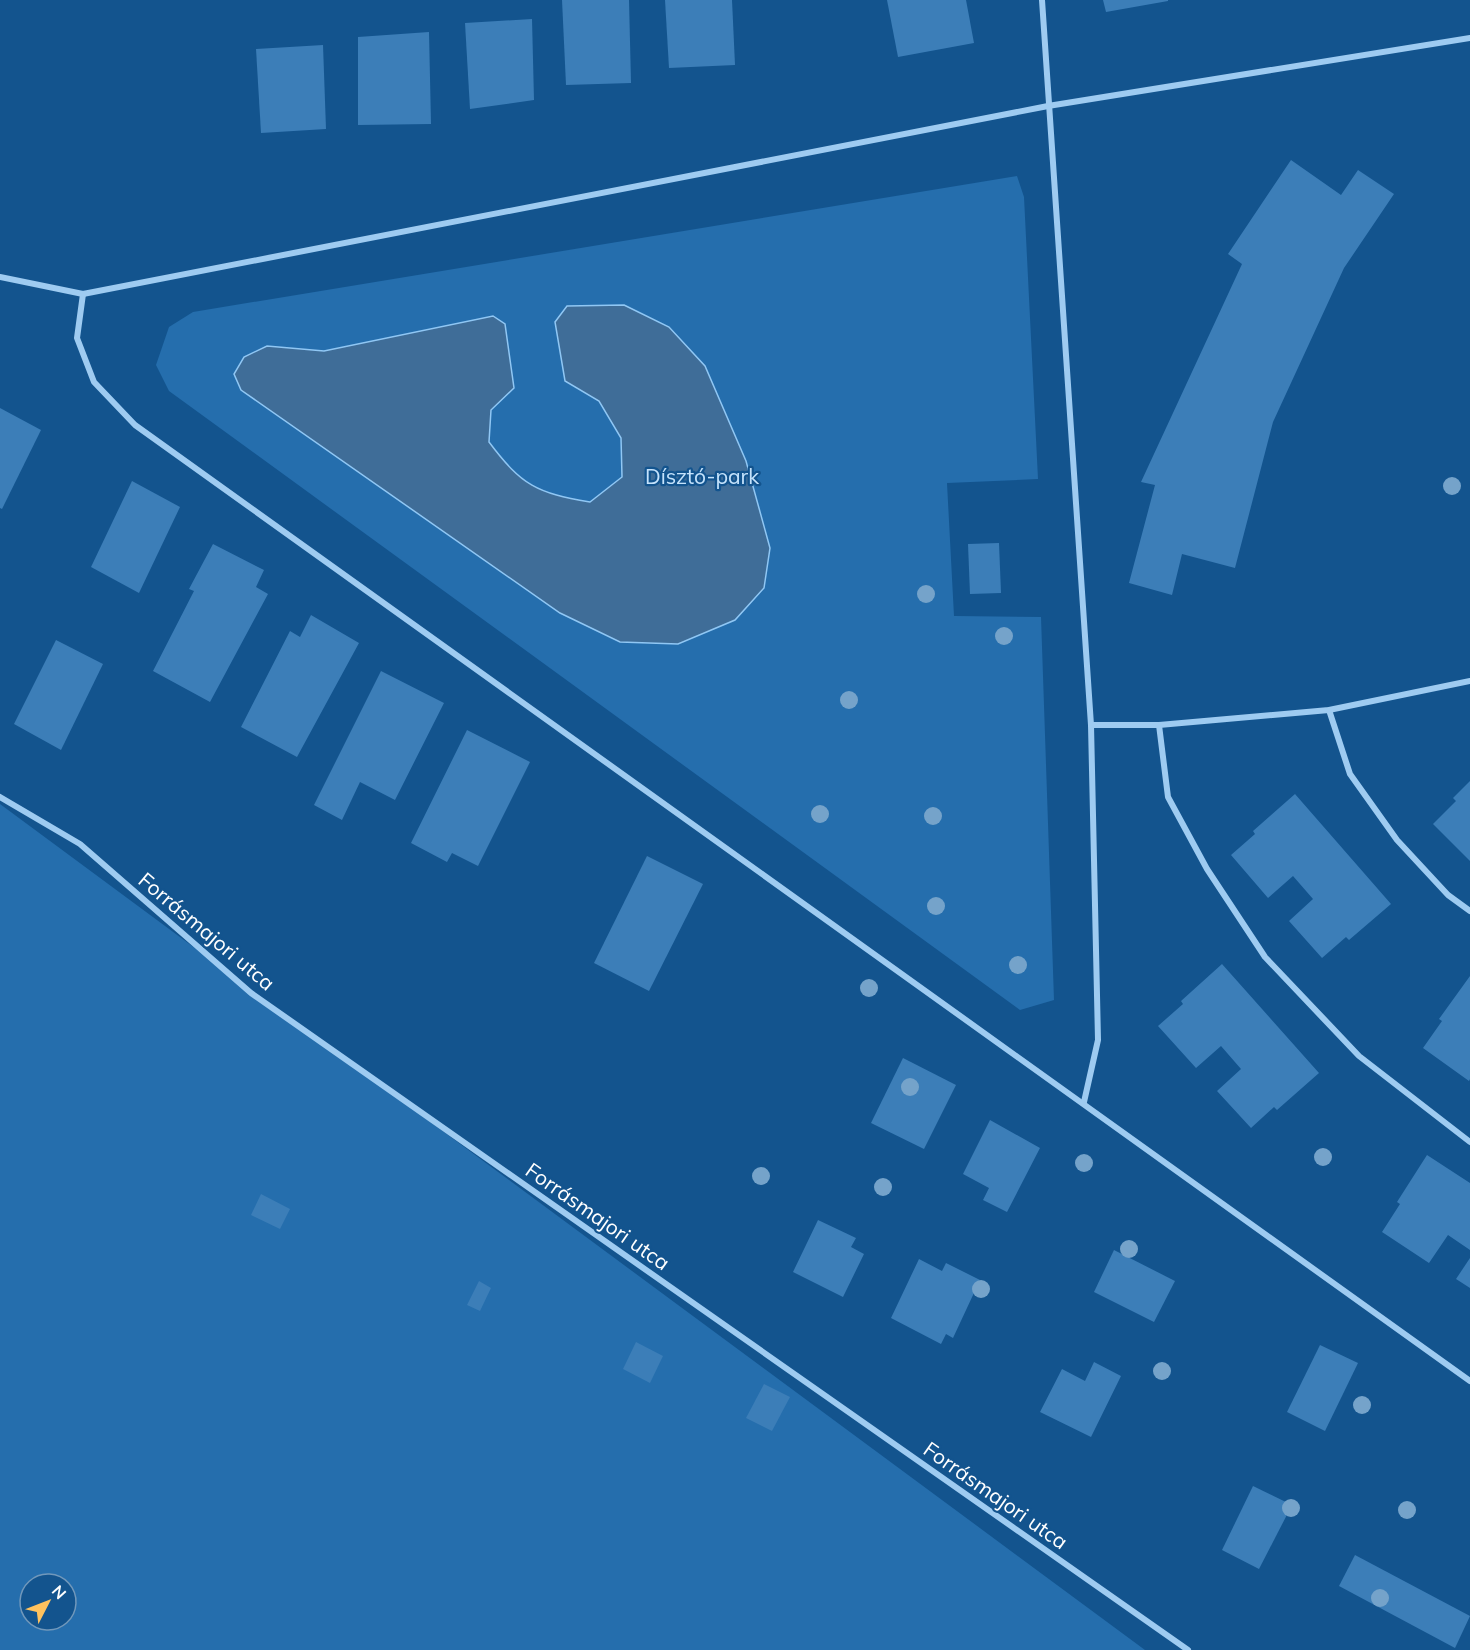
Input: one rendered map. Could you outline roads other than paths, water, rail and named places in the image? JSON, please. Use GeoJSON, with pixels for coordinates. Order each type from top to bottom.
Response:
{"type":"FeatureCollection","features":[{"type":"Feature","properties":{"kind":"street"},"geometry":{"type":"LineString","coordinates":[[1042,0],[1091,725],[1098,1041],[1084,1102]]}},
{"type":"Feature","properties":{"kind":"street"},"geometry":{"type":"LineString","coordinates":[[0,277],[83,294],[1048,106],[1470,38]]}},
{"type":"Feature","properties":{"kind":"street"},"geometry":{"type":"LineString","coordinates":[[83,294],[77,338],[94,382],[135,425],[1084,1102],[1470,1381]]}},
{"type":"Feature","properties":{"kind":"street"},"geometry":{"type":"LineString","coordinates":[[1091,725],[1159,725],[1329,710],[1470,681]]}},
{"type":"Feature","properties":{"kind":"street"},"geometry":{"type":"LineString","coordinates":[[1329,710],[1350,774],[1397,840],[1448,895],[1470,911]]}},
{"type":"Feature","properties":{"kind":"street"},"geometry":{"type":"LineString","coordinates":[[1159,725],[1168,796],[1207,869],[1264,957],[1359,1056],[1470,1142]]}},
{"type":"Feature","properties":{"kind":"street","name":"Forrásmajori utca"},"geometry":{"type":"LineString","coordinates":[[0,797],[80,844],[251,993],[1188,1650]]}},
{"type":"Feature","properties":{"kind":"park label","name":"Dísztó-park"},"geometry":{"type":"Point","coordinates":[702,476]}}]}
